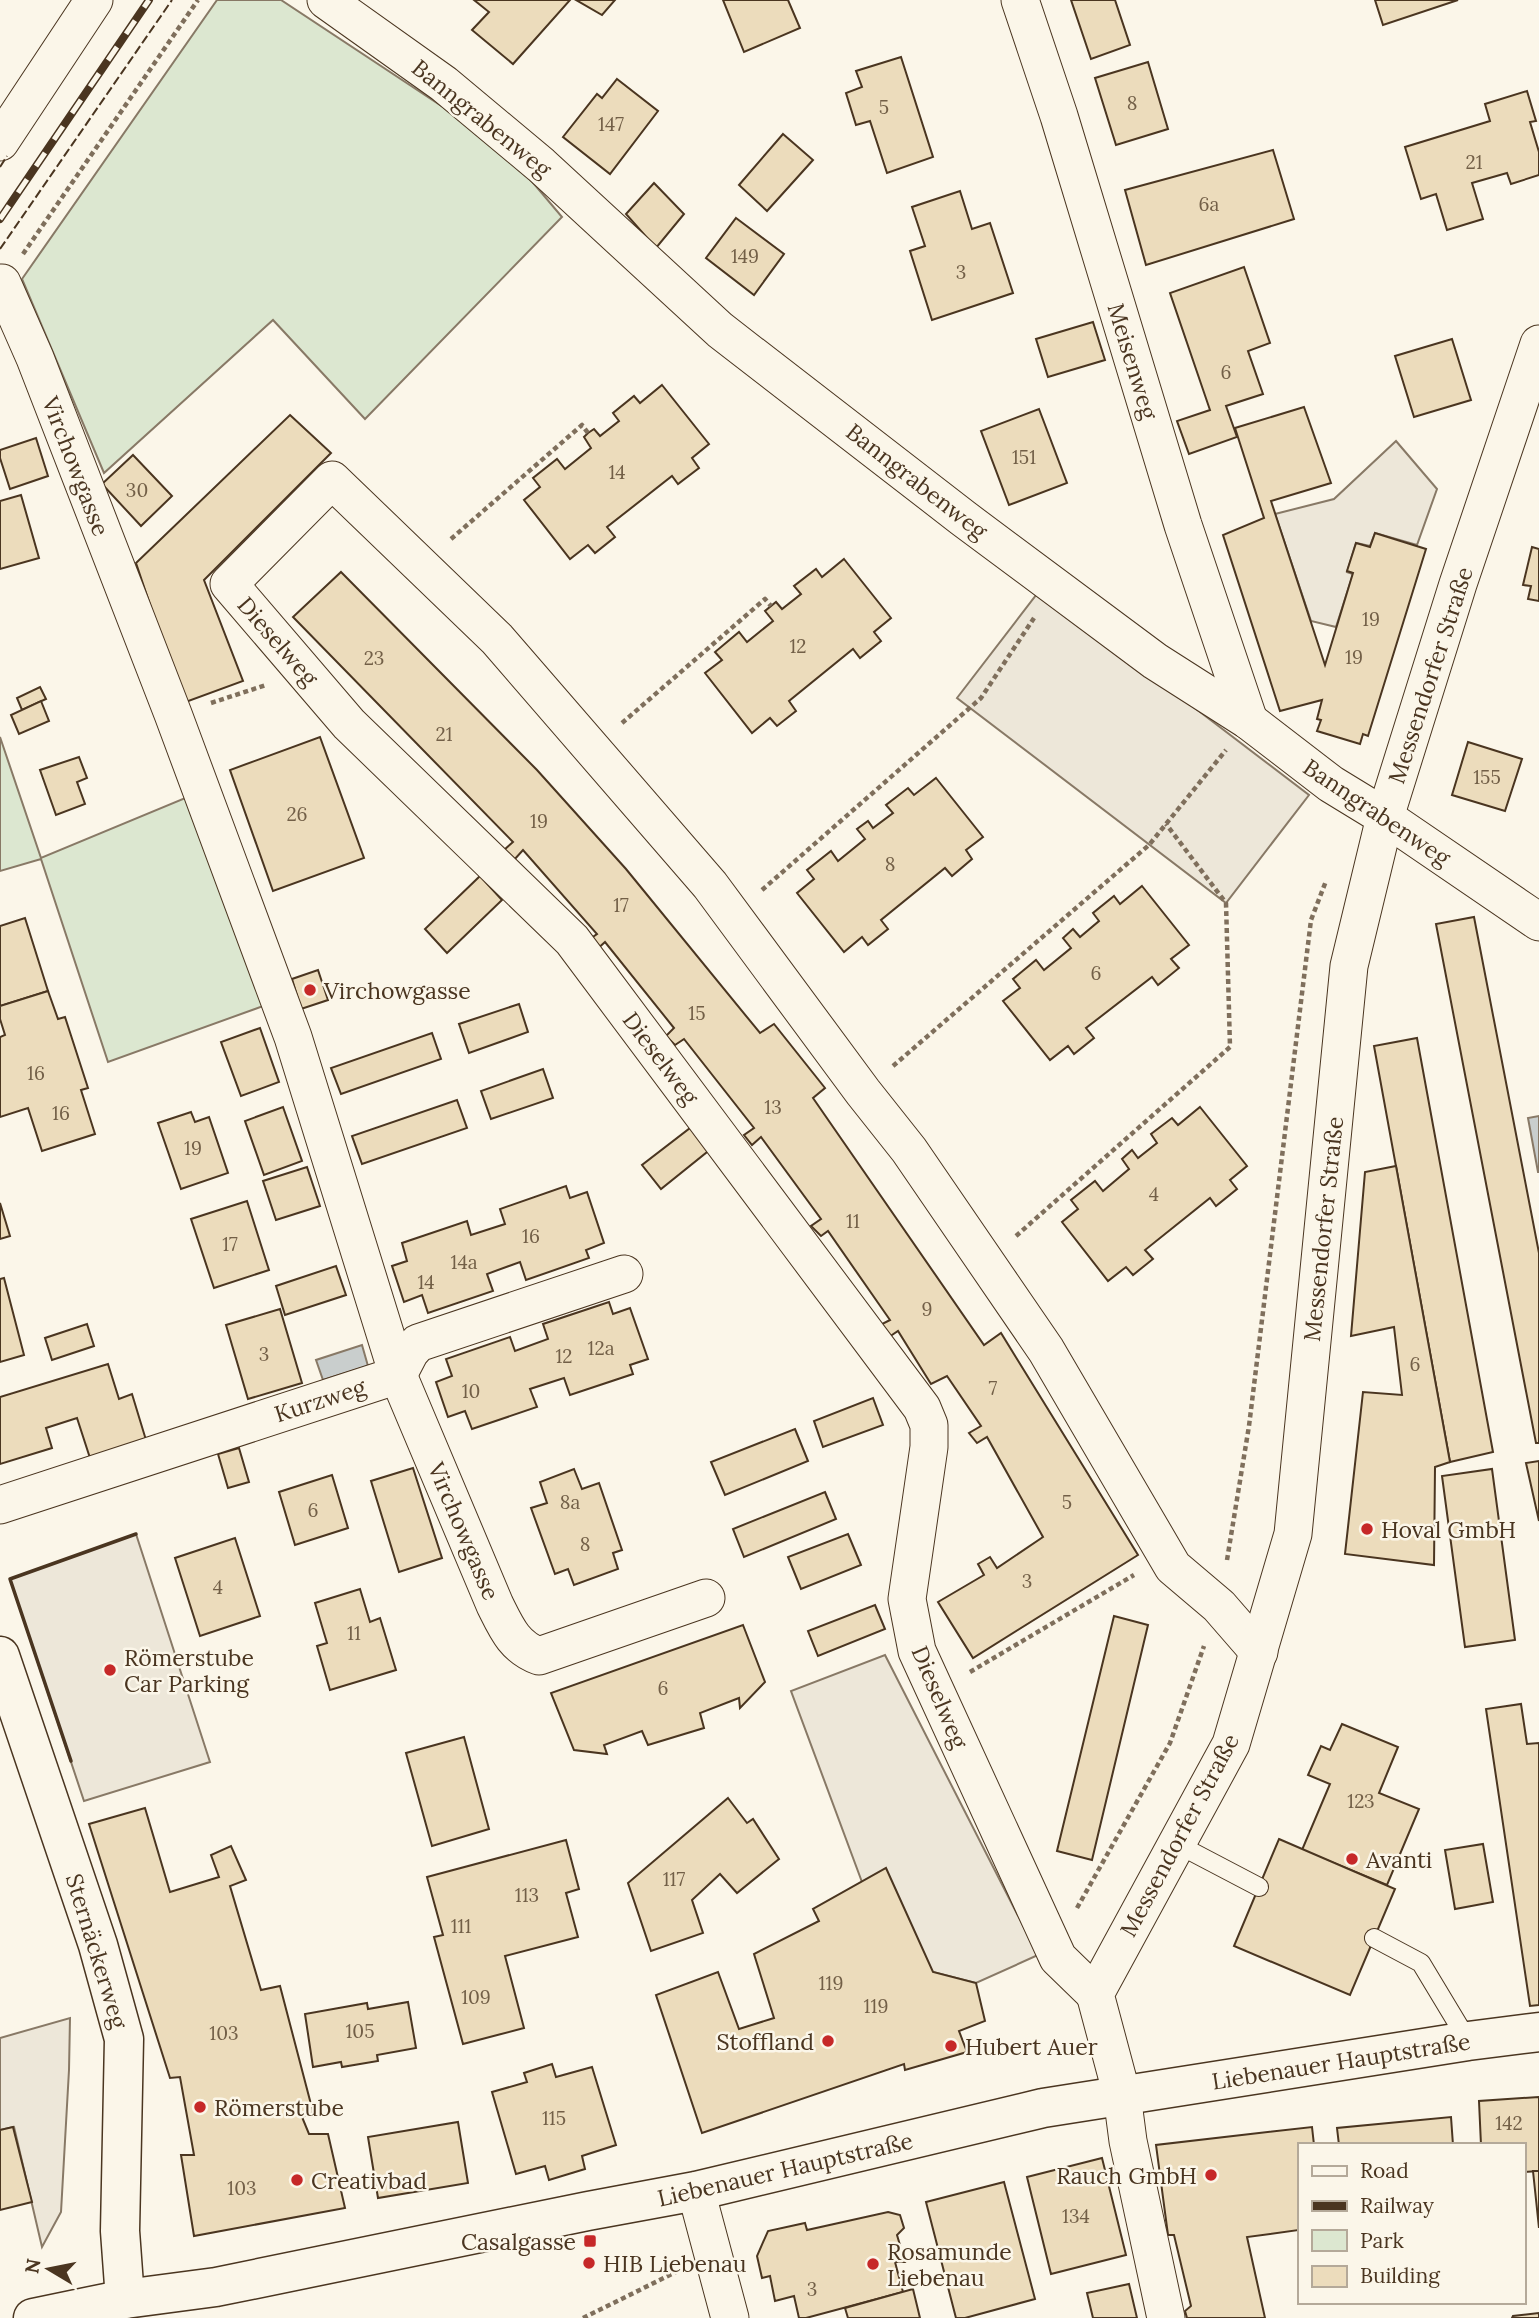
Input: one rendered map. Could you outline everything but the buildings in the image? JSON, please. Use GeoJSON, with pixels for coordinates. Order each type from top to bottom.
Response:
{"type":"FeatureCollection","features":[{"type":"Feature","properties":{"kind":"main road","name":"Sternäckerweg"},"geometry":{"type":"LineString","coordinates":[[0,1656],[98,1945],[124,2039],[120,2231],[123,2309]]}},
{"type":"Feature","properties":{"kind":"main road","name":"Liebenauer Hauptstraße"},"geometry":{"type":"LineString","coordinates":[[33,2318],[123,2309],[215,2287],[696,2191],[996,2119],[1122,2095],[1539,2032]]}},
{"type":"Feature","properties":{"kind":"street"},"geometry":{"type":"LineString","coordinates":[[0,142],[94,0]]}},
{"type":"Feature","properties":{"kind":"street","name":"Banngrabenweg"},"geometry":{"type":"LineString","coordinates":[[326,0],[444,84],[532,157],[720,330],[1055,587],[1155,661],[1249,721],[1331,784],[1385,817],[1539,922]]}},
{"type":"Feature","properties":{"kind":"street","name":"Meisenweg"},"geometry":{"type":"LineString","coordinates":[[1020,0],[1059,116],[1183,525],[1249,721]]}},
{"type":"Feature","properties":{"kind":"street","name":"Virchowgasse"},"geometry":{"type":"LineString","coordinates":[[1,285],[40,371],[173,715],[293,1037],[398,1375],[495,1605],[512,1638],[527,1651],[539,1656],[706,1598]]}},
{"type":"Feature","properties":{"kind":"street","name":"Messendorfer Straße"},"geometry":{"type":"LineString","coordinates":[[1095,1994],[1231,1744],[1293,1534],[1349,966],[1385,817],[1458,584],[1539,344]]}},
{"type":"Feature","properties":{"kind":"street","name":"Dieselweg"},"geometry":{"type":"LineString","coordinates":[[1095,1994],[1058,1958],[917,1651],[907,1600],[929,1447],[929,1425],[922,1408],[572,940],[349,724],[229,584],[332,480],[497,639],[710,885],[909,1150],[1046,1350],[1173,1567],[1219,1606],[1259,1652]]}},
{"type":"Feature","properties":{"kind":"street"},"geometry":{"type":"LineString","coordinates":[[398,1375],[418,1343],[624,1274]]}},
{"type":"Feature","properties":{"kind":"street","name":"Kurzweg"},"geometry":{"type":"LineString","coordinates":[[0,1505],[398,1375]]}},
{"type":"Feature","properties":{"kind":"street"},"geometry":{"type":"LineString","coordinates":[[1095,1994],[1122,2095],[1128,2141],[1166,2318]]}},
{"type":"Feature","properties":{"kind":"street"},"geometry":{"type":"LineString","coordinates":[[696,2191],[730,2318]]}},
{"type":"Feature","properties":{"kind":"lane"},"geometry":{"type":"LineString","coordinates":[[1177,1844],[1259,1886]]}},
{"type":"Feature","properties":{"kind":"lane"},"geometry":{"type":"LineString","coordinates":[[1374,1938],[1421,1963],[1468,2041]]}},
{"type":"Feature","properties":{"kind":"path"},"geometry":{"type":"LineString","coordinates":[[1,285],[198,0]]}},
{"type":"Feature","properties":{"kind":"path"},"geometry":{"type":"LineString","coordinates":[[421,565],[582,425],[588,433]]}},
{"type":"Feature","properties":{"kind":"path"},"geometry":{"type":"LineString","coordinates":[[733,916],[981,698],[1055,587]]}},
{"type":"Feature","properties":{"kind":"path"},"geometry":{"type":"LineString","coordinates":[[593,749],[765,598],[771,606]]}},
{"type":"Feature","properties":{"kind":"path"},"geometry":{"type":"LineString","coordinates":[[173,715],[306,673]]}},
{"type":"Feature","properties":{"kind":"path"},"geometry":{"type":"LineString","coordinates":[[863,1092],[1149,845],[1249,721]]}},
{"type":"Feature","properties":{"kind":"path"},"geometry":{"type":"LineString","coordinates":[[986,1262],[1230,1046],[1226,903],[1166,824]]}},
{"type":"Feature","properties":{"kind":"path"},"geometry":{"type":"LineString","coordinates":[[1051,1942],[1085,1896],[1170,1743],[1219,1606],[1249,1426],[1311,920],[1330,872]]}},
{"type":"Feature","properties":{"kind":"path"},"geometry":{"type":"LineString","coordinates":[[936,1691],[1167,1556]]}},
{"type":"Feature","properties":{"kind":"path"},"geometry":{"type":"LineString","coordinates":[[583,2318],[680,2270]]}},
{"type":"Feature","properties":{"kind":"green space"},"geometry":{"type":"Polygon","coordinates":[[[217,0],[281,0],[502,146],[562,217],[365,419],[273,320],[104,473],[22,279],[217,0]]]}},
{"type":"Feature","properties":{"kind":"green space"},"geometry":{"type":"Polygon","coordinates":[[[0,737],[41,858],[190,796],[266,1005],[108,1062],[41,859],[0,871],[0,737]]]}},
{"type":"Feature","properties":{"kind":"shaded area"},"geometry":{"type":"Polygon","coordinates":[[[1396,441],[1437,489],[1417,545],[1375,533],[1370,546],[1356,543],[1347,572],[1353,574],[1336,627],[1311,621],[1275,514],[1334,499],[1396,441]]]}},
{"type":"Feature","properties":{"kind":"shaded area"},"geometry":{"type":"Polygon","coordinates":[[[1040,590],[1309,795],[1226,903],[957,698],[1040,590]]]}},
{"type":"Feature","properties":{"kind":"shaded area"},"geometry":{"type":"Polygon","coordinates":[[[1539,1116],[1539,1172],[1538,1172],[1528,1118],[1539,1116]]]}},
{"type":"Feature","properties":{"kind":"shaded area"},"geometry":{"type":"Polygon","coordinates":[[[362,1345],[368,1366],[323,1380],[316,1360],[362,1345]]]}},
{"type":"Feature","properties":{"kind":"shaded area","name":"Römerstube Car Parking"},"geometry":{"type":"Polygon","coordinates":[[[136,1534],[210,1762],[84,1801],[10,1579],[136,1534]]]}},
{"type":"Feature","properties":{"kind":"shaded area"},"geometry":{"type":"Polygon","coordinates":[[[885,1655],[1038,1955],[976,1983],[933,1972],[862,1882],[791,1691],[885,1655]]]}},
{"type":"Feature","properties":{"kind":"shaded area"},"geometry":{"type":"Polygon","coordinates":[[[70,2018],[61,2212],[42,2247],[14,2127],[0,2130],[0,2038],[70,2018]]]}},
{"type":"Feature","properties":{"kind":"railway"},"geometry":{"type":"LineString","coordinates":[[0,219],[149,0]]}},
{"type":"Feature","properties":{"kind":"fence"},"geometry":{"type":"LineString","coordinates":[[0,249],[172,0]]}},
{"type":"Feature","properties":{"kind":"fence"},"geometry":{"type":"LineString","coordinates":[[0,167],[7,156]]}},
{"type":"Feature","properties":{"kind":"wall"},"geometry":{"type":"LineString","coordinates":[[71,1761],[10,1579],[136,1534]]}},
{"type":"Feature","properties":{"kind":"place","name":"Virchowgasse"},"geometry":{"type":"Point","coordinates":[310,990]}},
{"type":"Feature","properties":{"kind":"place","name":"Hoval GmbH"},"geometry":{"type":"Point","coordinates":[1367,1529]}},
{"type":"Feature","properties":{"kind":"place","name":"Römerstube Car Parking"},"geometry":{"type":"Point","coordinates":[110,1670]}},
{"type":"Feature","properties":{"kind":"place","name":"Avanti"},"geometry":{"type":"Point","coordinates":[1352,1859]}},
{"type":"Feature","properties":{"kind":"place","name":"Stoffland"},"geometry":{"type":"Point","coordinates":[828,2041]}},
{"type":"Feature","properties":{"kind":"place","name":"Hubert Auer"},"geometry":{"type":"Point","coordinates":[951,2046]}},
{"type":"Feature","properties":{"kind":"place","name":"Römerstube"},"geometry":{"type":"Point","coordinates":[200,2107]}},
{"type":"Feature","properties":{"kind":"place","name":"Rauch GmbH"},"geometry":{"type":"Point","coordinates":[1211,2175]}},
{"type":"Feature","properties":{"kind":"place","name":"Creativbad"},"geometry":{"type":"Point","coordinates":[297,2180]}},
{"type":"Feature","properties":{"kind":"place","name":"Casalgasse"},"geometry":{"type":"Point","coordinates":[590,2241]}},
{"type":"Feature","properties":{"kind":"place","name":"HIB Liebenau"},"geometry":{"type":"Point","coordinates":[589,2263]}},
{"type":"Feature","properties":{"kind":"place","name":"Rosamunde Liebenau"},"geometry":{"type":"Point","coordinates":[873,2264]}}]}
